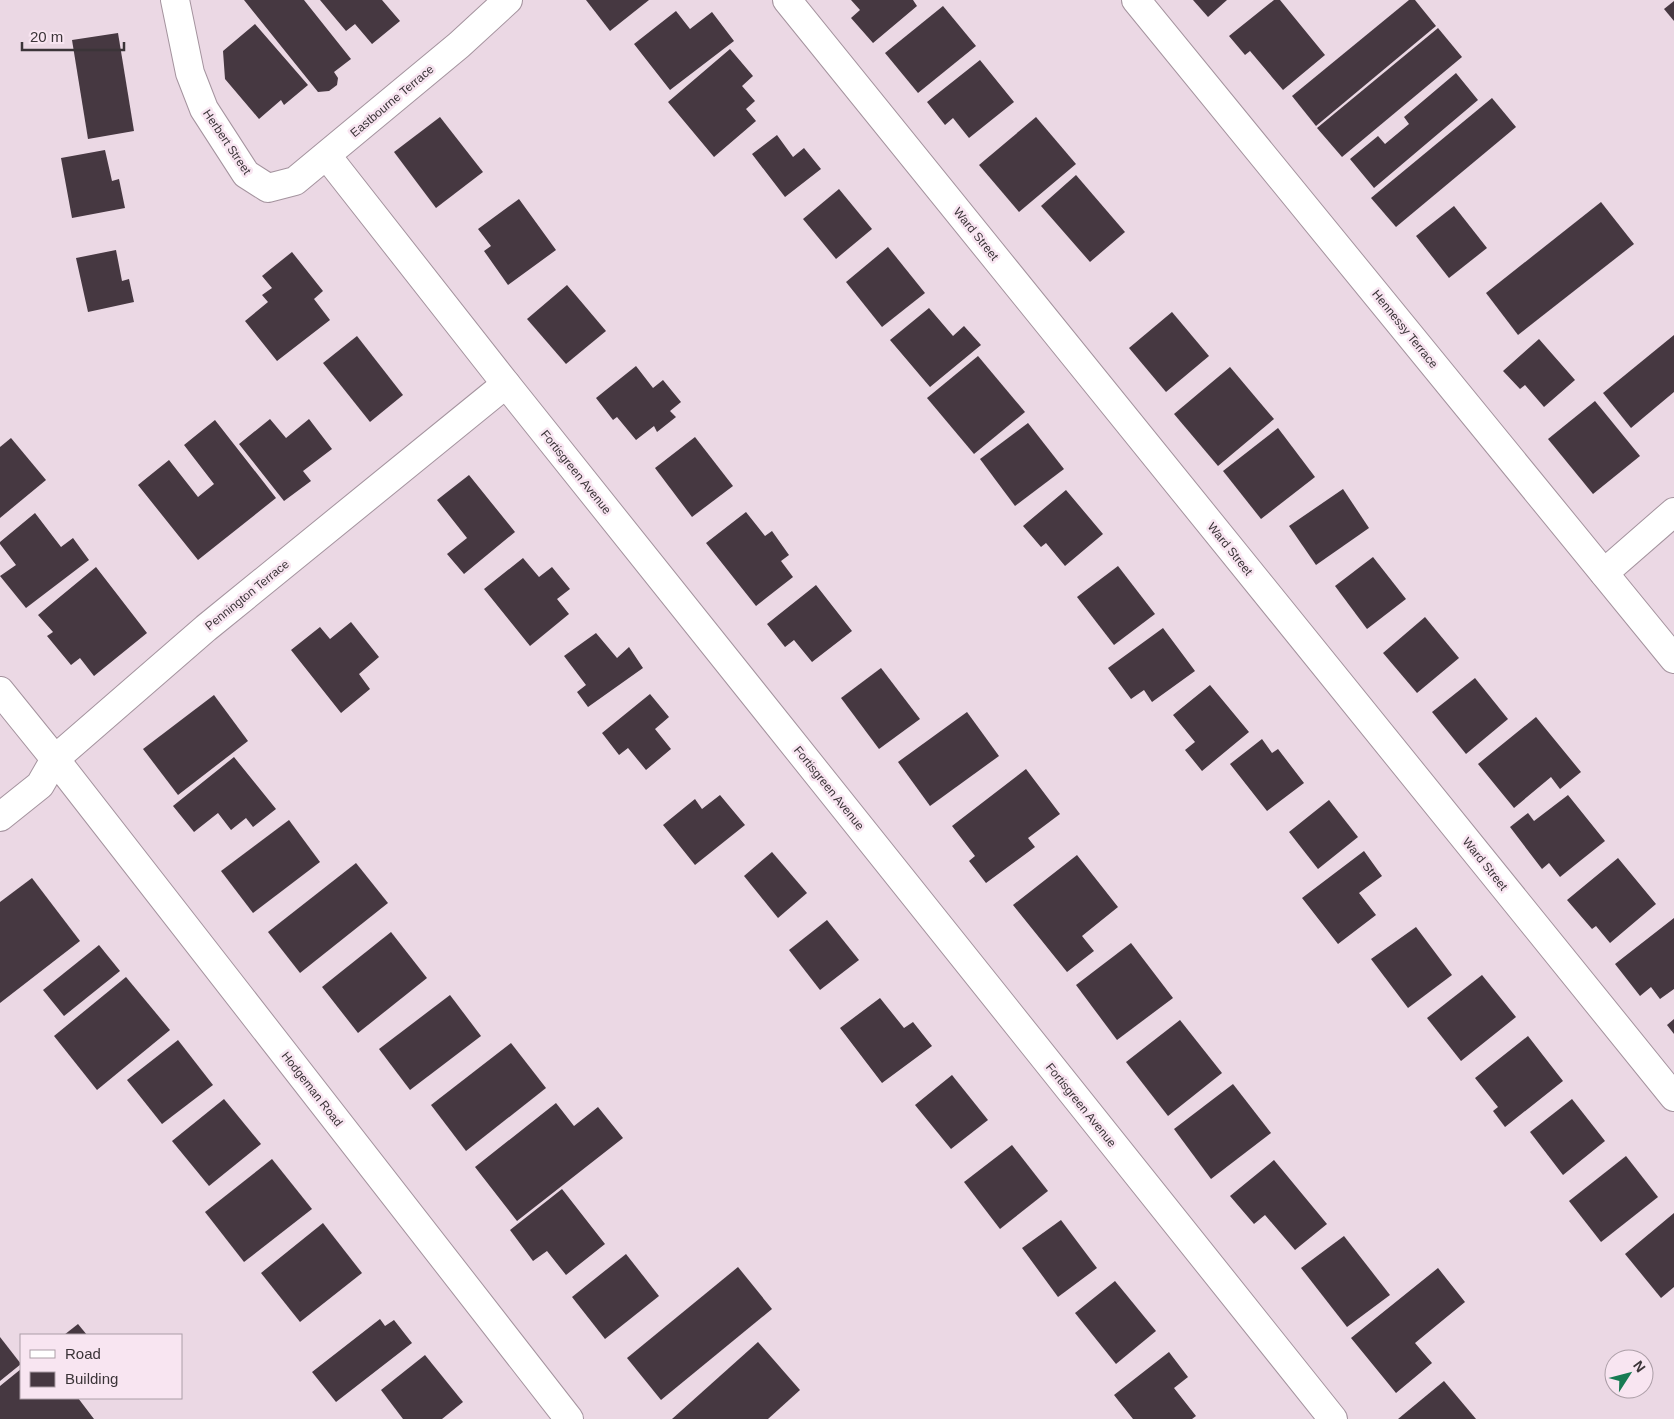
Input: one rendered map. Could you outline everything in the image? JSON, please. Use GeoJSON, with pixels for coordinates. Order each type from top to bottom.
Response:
{"type":"FeatureCollection","features":[{"type":"Feature","properties":{"kind":"street","name":"Herbert Street"},"geometry":{"type":"LineString","coordinates":[[175,0],[190,73],[204,109],[246,174],[268,188]]}},
{"type":"Feature","properties":{"kind":"street","name":"Eastbourne Terrace"},"geometry":{"type":"LineString","coordinates":[[268,188],[295,181],[459,45],[508,0]]}},
{"type":"Feature","properties":{"kind":"street","name":"Ward Street"},"geometry":{"type":"LineString","coordinates":[[787,0],[1674,1097]]}},
{"type":"Feature","properties":{"kind":"street","name":"Hennessy Terrace"},"geometry":{"type":"LineString","coordinates":[[1136,0],[1674,659]]}},
{"type":"Feature","properties":{"kind":"street","name":"Fortisgreen Avenue"},"geometry":{"type":"LineString","coordinates":[[326,156],[1333,1419]]}},
{"type":"Feature","properties":{"kind":"street","name":"Pennington Terrace"},"geometry":{"type":"LineString","coordinates":[[0,817],[40,786],[55,759],[206,628],[506,384]]}},
{"type":"Feature","properties":{"kind":"street"},"geometry":{"type":"LineString","coordinates":[[1604,573],[1674,512]]}},
{"type":"Feature","properties":{"kind":"street","name":"Hodgeman Road"},"geometry":{"type":"LineString","coordinates":[[0,691],[569,1419]]}},
{"type":"Feature","properties":{"kind":"building"},"geometry":{"type":"Polygon","coordinates":[[[244,0],[304,0],[351,59],[334,72],[338,78],[337,85],[329,91],[318,92],[244,0]]]}},
{"type":"Feature","properties":{"kind":"building"},"geometry":{"type":"Polygon","coordinates":[[[320,0],[382,0],[400,21],[372,44],[355,24],[346,31],[320,0]]]}},
{"type":"Feature","properties":{"kind":"building"},"geometry":{"type":"Polygon","coordinates":[[[586,0],[649,0],[610,31],[586,0]]]}},
{"type":"Feature","properties":{"kind":"building"},"geometry":{"type":"Polygon","coordinates":[[[851,0],[913,0],[917,6],[873,43],[851,18],[860,10],[851,0]]]}},
{"type":"Feature","properties":{"kind":"building"},"geometry":{"type":"Polygon","coordinates":[[[1193,0],[1227,0],[1208,17],[1193,0]]]}},
{"type":"Feature","properties":{"kind":"building"},"geometry":{"type":"Polygon","coordinates":[[[1274,0],[1280,0],[1325,55],[1283,90],[1250,51],[1245,55],[1229,36],[1274,0]]]}},
{"type":"Feature","properties":{"kind":"building"},"geometry":{"type":"Polygon","coordinates":[[[1409,0],[1415,0],[1436,26],[1316,126],[1292,96],[1409,0]]]}},
{"type":"Feature","properties":{"kind":"building"},"geometry":{"type":"Polygon","coordinates":[[[1674,1],[1674,21],[1664,9],[1674,1]]]}},
{"type":"Feature","properties":{"kind":"building"},"geometry":{"type":"Polygon","coordinates":[[[943,6],[976,46],[918,93],[885,53],[943,6]]]}},
{"type":"Feature","properties":{"kind":"building"},"geometry":{"type":"Polygon","coordinates":[[[676,11],[690,29],[712,12],[734,41],[670,90],[634,44],[676,11]]]}},
{"type":"Feature","properties":{"kind":"building"},"geometry":{"type":"Polygon","coordinates":[[[255,24],[308,85],[284,105],[281,100],[259,119],[225,79],[223,51],[255,24]]]}},
{"type":"Feature","properties":{"kind":"building"},"geometry":{"type":"Polygon","coordinates":[[[1438,28],[1462,57],[1342,157],[1317,128],[1438,28]]]}},
{"type":"Feature","properties":{"kind":"building"},"geometry":{"type":"Polygon","coordinates":[[[118,33],[134,131],[88,139],[72,40],[118,33]]]}},
{"type":"Feature","properties":{"kind":"building"},"geometry":{"type":"Polygon","coordinates":[[[730,49],[753,76],[742,86],[755,101],[746,109],[756,121],[714,157],[668,102],[730,49]]]}},
{"type":"Feature","properties":{"kind":"building"},"geometry":{"type":"Polygon","coordinates":[[[980,60],[1014,102],[969,138],[953,118],[945,125],[927,102],[980,60]]]}},
{"type":"Feature","properties":{"kind":"building"},"geometry":{"type":"Polygon","coordinates":[[[1456,73],[1478,100],[1374,188],[1350,159],[1378,136],[1385,144],[1409,124],[1404,117],[1456,73]]]}},
{"type":"Feature","properties":{"kind":"building"},"geometry":{"type":"Polygon","coordinates":[[[1492,98],[1516,127],[1396,227],[1371,198],[1492,98]]]}},
{"type":"Feature","properties":{"kind":"building"},"geometry":{"type":"Polygon","coordinates":[[[440,117],[483,172],[436,208],[394,152],[440,117]]]}},
{"type":"Feature","properties":{"kind":"building"},"geometry":{"type":"Polygon","coordinates":[[[1036,117],[1076,164],[1019,212],[979,165],[1036,117]]]}},
{"type":"Feature","properties":{"kind":"building"},"geometry":{"type":"Polygon","coordinates":[[[777,135],[793,157],[804,148],[821,169],[785,197],[752,154],[777,135]]]}},
{"type":"Feature","properties":{"kind":"building"},"geometry":{"type":"Polygon","coordinates":[[[105,150],[112,181],[119,179],[125,208],[72,218],[61,158],[105,150]]]}},
{"type":"Feature","properties":{"kind":"building"},"geometry":{"type":"Polygon","coordinates":[[[1076,175],[1125,232],[1090,262],[1041,206],[1076,175]]]}},
{"type":"Feature","properties":{"kind":"building"},"geometry":{"type":"Polygon","coordinates":[[[839,189],[872,229],[836,259],[803,219],[839,189]]]}},
{"type":"Feature","properties":{"kind":"building"},"geometry":{"type":"Polygon","coordinates":[[[519,199],[556,250],[508,285],[484,251],[491,246],[478,229],[519,199]]]}},
{"type":"Feature","properties":{"kind":"building"},"geometry":{"type":"Polygon","coordinates":[[[1601,202],[1634,244],[1518,335],[1486,293],[1601,202]]]}},
{"type":"Feature","properties":{"kind":"building"},"geometry":{"type":"Polygon","coordinates":[[[1454,206],[1487,248],[1449,278],[1416,236],[1454,206]]]}},
{"type":"Feature","properties":{"kind":"building"},"geometry":{"type":"Polygon","coordinates":[[[888,247],[925,293],[882,327],[846,282],[888,247]]]}},
{"type":"Feature","properties":{"kind":"building"},"geometry":{"type":"Polygon","coordinates":[[[116,250],[122,281],[129,279],[134,302],[88,312],[76,258],[116,250]]]}},
{"type":"Feature","properties":{"kind":"building"},"geometry":{"type":"Polygon","coordinates":[[[292,252],[323,291],[314,299],[330,320],[277,361],[245,321],[268,302],[262,295],[272,288],[262,276],[292,252]]]}},
{"type":"Feature","properties":{"kind":"building"},"geometry":{"type":"Polygon","coordinates":[[[567,285],[606,331],[566,364],[527,319],[567,285]]]}},
{"type":"Feature","properties":{"kind":"building"},"geometry":{"type":"Polygon","coordinates":[[[929,308],[953,336],[964,326],[981,345],[930,387],[890,340],[929,308]]]}},
{"type":"Feature","properties":{"kind":"building"},"geometry":{"type":"Polygon","coordinates":[[[1172,312],[1209,356],[1166,392],[1129,348],[1172,312]]]}},
{"type":"Feature","properties":{"kind":"building"},"geometry":{"type":"Polygon","coordinates":[[[1674,335],[1674,392],[1631,428],[1603,393],[1674,335]]]}},
{"type":"Feature","properties":{"kind":"building"},"geometry":{"type":"Polygon","coordinates":[[[357,336],[403,395],[370,422],[323,363],[357,336]]]}},
{"type":"Feature","properties":{"kind":"building"},"geometry":{"type":"Polygon","coordinates":[[[1539,339],[1575,380],[1544,407],[1525,385],[1520,389],[1503,371],[1539,339]]]}},
{"type":"Feature","properties":{"kind":"building"},"geometry":{"type":"Polygon","coordinates":[[[978,356],[1025,412],[974,454],[927,398],[978,356]]]}},
{"type":"Feature","properties":{"kind":"building"},"geometry":{"type":"Polygon","coordinates":[[[636,366],[653,388],[663,380],[681,402],[670,411],[676,417],[657,432],[654,426],[636,440],[617,417],[613,420],[596,398],[636,366]]]}},
{"type":"Feature","properties":{"kind":"building"},"geometry":{"type":"Polygon","coordinates":[[[1230,367],[1274,419],[1218,466],[1174,414],[1230,367]]]}},
{"type":"Feature","properties":{"kind":"building"},"geometry":{"type":"Polygon","coordinates":[[[1595,401],[1640,456],[1593,494],[1548,439],[1595,401]]]}},
{"type":"Feature","properties":{"kind":"building"},"geometry":{"type":"Polygon","coordinates":[[[270,419],[286,438],[309,419],[332,449],[303,471],[311,481],[284,501],[239,444],[270,419]]]}},
{"type":"Feature","properties":{"kind":"building"},"geometry":{"type":"Polygon","coordinates":[[[215,420],[276,498],[198,560],[138,485],[169,460],[198,497],[214,484],[184,445],[215,420]]]}},
{"type":"Feature","properties":{"kind":"building"},"geometry":{"type":"Polygon","coordinates":[[[1028,423],[1064,469],[1015,506],[980,459],[1028,423]]]}},
{"type":"Feature","properties":{"kind":"building"},"geometry":{"type":"Polygon","coordinates":[[[1278,428],[1315,477],[1261,519],[1223,471],[1278,428]]]}},
{"type":"Feature","properties":{"kind":"building"},"geometry":{"type":"Polygon","coordinates":[[[695,437],[733,486],[692,517],[655,468],[695,437]]]}},
{"type":"Feature","properties":{"kind":"building"},"geometry":{"type":"Polygon","coordinates":[[[11,438],[46,480],[0,518],[0,447],[11,438]]]}},
{"type":"Feature","properties":{"kind":"building"},"geometry":{"type":"Polygon","coordinates":[[[469,475],[515,532],[464,574],[447,554],[467,538],[437,500],[469,475]]]}},
{"type":"Feature","properties":{"kind":"building"},"geometry":{"type":"Polygon","coordinates":[[[1343,489],[1369,528],[1316,565],[1289,526],[1343,489]]]}},
{"type":"Feature","properties":{"kind":"building"},"geometry":{"type":"Polygon","coordinates":[[[1066,490],[1103,534],[1065,566],[1046,543],[1041,547],[1023,526],[1066,490]]]}},
{"type":"Feature","properties":{"kind":"building"},"geometry":{"type":"Polygon","coordinates":[[[746,512],[765,536],[772,531],[789,555],[781,561],[793,577],[756,606],[706,543],[746,512]]]}},
{"type":"Feature","properties":{"kind":"building"},"geometry":{"type":"Polygon","coordinates":[[[35,513],[61,547],[73,538],[89,560],[26,608],[0,576],[16,565],[0,542],[35,513]]]}},
{"type":"Feature","properties":{"kind":"building"},"geometry":{"type":"Polygon","coordinates":[[[1373,557],[1406,599],[1367,629],[1335,586],[1373,557]]]}},
{"type":"Feature","properties":{"kind":"building"},"geometry":{"type":"Polygon","coordinates":[[[523,558],[539,577],[552,567],[570,589],[557,599],[569,614],[530,646],[484,589],[523,558]]]}},
{"type":"Feature","properties":{"kind":"building"},"geometry":{"type":"Polygon","coordinates":[[[1118,566],[1155,614],[1114,645],[1077,597],[1118,566]]]}},
{"type":"Feature","properties":{"kind":"building"},"geometry":{"type":"Polygon","coordinates":[[[96,567],[147,633],[94,676],[80,658],[71,665],[47,636],[53,632],[38,615],[96,567]]]}},
{"type":"Feature","properties":{"kind":"building"},"geometry":{"type":"Polygon","coordinates":[[[816,585],[852,631],[812,662],[794,640],[785,647],[767,624],[816,585]]]}},
{"type":"Feature","properties":{"kind":"building"},"geometry":{"type":"Polygon","coordinates":[[[1425,617],[1459,658],[1417,693],[1383,653],[1425,617]]]}},
{"type":"Feature","properties":{"kind":"building"},"geometry":{"type":"Polygon","coordinates":[[[351,622],[379,657],[359,674],[370,689],[341,713],[291,650],[320,627],[330,639],[351,622]]]}},
{"type":"Feature","properties":{"kind":"building"},"geometry":{"type":"Polygon","coordinates":[[[1163,628],[1195,671],[1152,702],[1144,690],[1131,699],[1108,668],[1163,628]]]}},
{"type":"Feature","properties":{"kind":"building"},"geometry":{"type":"Polygon","coordinates":[[[596,633],[617,658],[629,647],[643,668],[588,707],[577,692],[586,685],[564,656],[596,633]]]}},
{"type":"Feature","properties":{"kind":"building"},"geometry":{"type":"Polygon","coordinates":[[[881,668],[920,719],[879,749],[841,698],[881,668]]]}},
{"type":"Feature","properties":{"kind":"building"},"geometry":{"type":"Polygon","coordinates":[[[1475,678],[1508,719],[1466,754],[1432,712],[1475,678]]]}},
{"type":"Feature","properties":{"kind":"building"},"geometry":{"type":"Polygon","coordinates":[[[1210,685],[1249,732],[1202,771],[1185,750],[1195,742],[1173,715],[1210,685]]]}},
{"type":"Feature","properties":{"kind":"building"},"geometry":{"type":"Polygon","coordinates":[[[650,694],[669,717],[655,729],[671,749],[646,770],[628,748],[619,755],[602,733],[650,694]]]}},
{"type":"Feature","properties":{"kind":"building"},"geometry":{"type":"Polygon","coordinates":[[[214,695],[248,741],[178,795],[143,749],[214,695]]]}},
{"type":"Feature","properties":{"kind":"building"},"geometry":{"type":"Polygon","coordinates":[[[967,712],[999,756],[930,806],[898,762],[967,712]]]}},
{"type":"Feature","properties":{"kind":"building"},"geometry":{"type":"Polygon","coordinates":[[[1536,717],[1581,772],[1560,789],[1551,777],[1514,808],[1478,764],[1536,717]]]}},
{"type":"Feature","properties":{"kind":"building"},"geometry":{"type":"Polygon","coordinates":[[[1262,739],[1272,753],[1278,749],[1304,783],[1267,811],[1230,764],[1262,739]]]}},
{"type":"Feature","properties":{"kind":"building"},"geometry":{"type":"Polygon","coordinates":[[[234,757],[276,809],[253,827],[246,818],[231,830],[218,813],[194,832],[173,806],[234,757]]]}},
{"type":"Feature","properties":{"kind":"building"},"geometry":{"type":"Polygon","coordinates":[[[1026,769],[1060,814],[1028,838],[1035,847],[986,883],[969,861],[975,856],[952,826],[1026,769]]]}},
{"type":"Feature","properties":{"kind":"building"},"geometry":{"type":"Polygon","coordinates":[[[720,795],[745,825],[695,865],[663,825],[695,799],[702,809],[720,795]]]}},
{"type":"Feature","properties":{"kind":"building"},"geometry":{"type":"Polygon","coordinates":[[[1568,795],[1605,841],[1560,877],[1549,863],[1542,869],[1510,827],[1528,813],[1534,821],[1568,795]]]}},
{"type":"Feature","properties":{"kind":"building"},"geometry":{"type":"Polygon","coordinates":[[[1329,800],[1358,837],[1318,869],[1289,832],[1329,800]]]}},
{"type":"Feature","properties":{"kind":"building"},"geometry":{"type":"Polygon","coordinates":[[[289,820],[320,862],[253,913],[221,871],[289,820]]]}},
{"type":"Feature","properties":{"kind":"building"},"geometry":{"type":"Polygon","coordinates":[[[1364,851],[1382,876],[1359,893],[1376,915],[1338,944],[1302,898],[1364,851]]]}},
{"type":"Feature","properties":{"kind":"building"},"geometry":{"type":"Polygon","coordinates":[[[772,852],[807,893],[778,918],[744,876],[772,852]]]}},
{"type":"Feature","properties":{"kind":"building"},"geometry":{"type":"Polygon","coordinates":[[[1077,855],[1118,907],[1082,936],[1094,951],[1067,972],[1013,905],[1077,855]]]}},
{"type":"Feature","properties":{"kind":"building"},"geometry":{"type":"Polygon","coordinates":[[[1618,858],[1656,904],[1610,943],[1596,926],[1592,929],[1567,900],[1618,858]]]}},
{"type":"Feature","properties":{"kind":"building"},"geometry":{"type":"Polygon","coordinates":[[[356,863],[388,903],[300,973],[268,932],[356,863]]]}},
{"type":"Feature","properties":{"kind":"building"},"geometry":{"type":"Polygon","coordinates":[[[32,878],[80,941],[0,1003],[0,902],[32,878]]]}},
{"type":"Feature","properties":{"kind":"building"},"geometry":{"type":"Polygon","coordinates":[[[1674,918],[1674,989],[1660,999],[1651,987],[1640,996],[1615,964],[1674,918]]]}},
{"type":"Feature","properties":{"kind":"building"},"geometry":{"type":"Polygon","coordinates":[[[827,920],[859,960],[820,990],[789,950],[827,920]]]}},
{"type":"Feature","properties":{"kind":"building"},"geometry":{"type":"Polygon","coordinates":[[[1416,927],[1452,975],[1408,1008],[1371,959],[1416,927]]]}},
{"type":"Feature","properties":{"kind":"building"},"geometry":{"type":"Polygon","coordinates":[[[391,932],[427,978],[358,1033],[322,987],[391,932]]]}},
{"type":"Feature","properties":{"kind":"building"},"geometry":{"type":"Polygon","coordinates":[[[1131,943],[1173,998],[1117,1040],[1076,985],[1131,943]]]}},
{"type":"Feature","properties":{"kind":"building"},"geometry":{"type":"Polygon","coordinates":[[[99,945],[120,971],[64,1016],[43,990],[99,945]]]}},
{"type":"Feature","properties":{"kind":"building"},"geometry":{"type":"Polygon","coordinates":[[[1482,975],[1516,1017],[1461,1061],[1427,1018],[1482,975]]]}},
{"type":"Feature","properties":{"kind":"building"},"geometry":{"type":"Polygon","coordinates":[[[126,977],[170,1030],[97,1090],[54,1036],[126,977]]]}},
{"type":"Feature","properties":{"kind":"building"},"geometry":{"type":"Polygon","coordinates":[[[450,995],[481,1036],[410,1090],[379,1049],[450,995]]]}},
{"type":"Feature","properties":{"kind":"building"},"geometry":{"type":"Polygon","coordinates":[[[880,998],[904,1028],[913,1022],[932,1046],[882,1083],[840,1028],[880,998]]]}},
{"type":"Feature","properties":{"kind":"building"},"geometry":{"type":"Polygon","coordinates":[[[1674,1019],[1674,1034],[1667,1025],[1674,1019]]]}},
{"type":"Feature","properties":{"kind":"building"},"geometry":{"type":"Polygon","coordinates":[[[1180,1020],[1222,1073],[1168,1116],[1126,1062],[1180,1020]]]}},
{"type":"Feature","properties":{"kind":"building"},"geometry":{"type":"Polygon","coordinates":[[[1528,1036],[1563,1081],[1505,1127],[1493,1111],[1498,1107],[1475,1078],[1528,1036]]]}},
{"type":"Feature","properties":{"kind":"building"},"geometry":{"type":"Polygon","coordinates":[[[178,1040],[213,1085],[162,1124],[127,1080],[178,1040]]]}},
{"type":"Feature","properties":{"kind":"building"},"geometry":{"type":"Polygon","coordinates":[[[511,1043],[546,1088],[466,1151],[431,1105],[511,1043]]]}},
{"type":"Feature","properties":{"kind":"building"},"geometry":{"type":"Polygon","coordinates":[[[952,1075],[988,1120],[951,1149],[915,1105],[952,1075]]]}},
{"type":"Feature","properties":{"kind":"building"},"geometry":{"type":"Polygon","coordinates":[[[1233,1084],[1271,1133],[1211,1179],[1174,1129],[1233,1084]]]}},
{"type":"Feature","properties":{"kind":"building"},"geometry":{"type":"Polygon","coordinates":[[[224,1099],[261,1144],[209,1186],[172,1141],[224,1099]]]}},
{"type":"Feature","properties":{"kind":"building"},"geometry":{"type":"Polygon","coordinates":[[[1572,1099],[1605,1141],[1563,1175],[1530,1132],[1572,1099]]]}},
{"type":"Feature","properties":{"kind":"building"},"geometry":{"type":"Polygon","coordinates":[[[556,1103],[574,1126],[598,1107],[623,1138],[517,1221],[475,1167],[556,1103]]]}},
{"type":"Feature","properties":{"kind":"building"},"geometry":{"type":"Polygon","coordinates":[[[1012,1145],[1048,1191],[1000,1229],[964,1182],[1012,1145]]]}},
{"type":"Feature","properties":{"kind":"building"},"geometry":{"type":"Polygon","coordinates":[[[1626,1156],[1658,1197],[1601,1242],[1569,1201],[1626,1156]]]}},
{"type":"Feature","properties":{"kind":"building"},"geometry":{"type":"Polygon","coordinates":[[[272,1159],[312,1209],[244,1262],[205,1212],[272,1159]]]}},
{"type":"Feature","properties":{"kind":"building"},"geometry":{"type":"Polygon","coordinates":[[[1274,1160],[1327,1224],[1295,1250],[1265,1215],[1254,1224],[1230,1196],[1274,1160]]]}},
{"type":"Feature","properties":{"kind":"building"},"geometry":{"type":"Polygon","coordinates":[[[562,1189],[605,1244],[566,1275],[547,1251],[533,1261],[510,1230],[562,1189]]]}},
{"type":"Feature","properties":{"kind":"building"},"geometry":{"type":"Polygon","coordinates":[[[1674,1213],[1674,1287],[1661,1298],[1625,1254],[1674,1213]]]}},
{"type":"Feature","properties":{"kind":"building"},"geometry":{"type":"Polygon","coordinates":[[[1061,1220],[1097,1268],[1058,1297],[1022,1248],[1061,1220]]]}},
{"type":"Feature","properties":{"kind":"building"},"geometry":{"type":"Polygon","coordinates":[[[323,1223],[362,1273],[300,1322],[261,1273],[323,1223]]]}},
{"type":"Feature","properties":{"kind":"building"},"geometry":{"type":"Polygon","coordinates":[[[1344,1236],[1390,1295],[1347,1327],[1301,1268],[1344,1236]]]}},
{"type":"Feature","properties":{"kind":"building"},"geometry":{"type":"Polygon","coordinates":[[[626,1254],[659,1296],[605,1339],[572,1297],[626,1254]]]}},
{"type":"Feature","properties":{"kind":"building"},"geometry":{"type":"Polygon","coordinates":[[[738,1267],[772,1309],[661,1400],[627,1358],[738,1267]]]}},
{"type":"Feature","properties":{"kind":"building"},"geometry":{"type":"Polygon","coordinates":[[[1438,1268],[1465,1302],[1415,1343],[1432,1363],[1396,1393],[1351,1338],[1438,1268]]]}},
{"type":"Feature","properties":{"kind":"building"},"geometry":{"type":"Polygon","coordinates":[[[1115,1281],[1156,1331],[1116,1364],[1075,1313],[1115,1281]]]}},
{"type":"Feature","properties":{"kind":"building"},"geometry":{"type":"Polygon","coordinates":[[[380,1319],[385,1326],[394,1320],[412,1343],[336,1402],[312,1372],[380,1319]]]}},
{"type":"Feature","properties":{"kind":"building"},"geometry":{"type":"Polygon","coordinates":[[[78,1324],[86,1334],[65,1334],[78,1324]]]}},
{"type":"Feature","properties":{"kind":"building"},"geometry":{"type":"Polygon","coordinates":[[[0,1337],[20,1365],[0,1381],[0,1337]]]}},
{"type":"Feature","properties":{"kind":"building"},"geometry":{"type":"Polygon","coordinates":[[[758,1342],[800,1390],[768,1419],[672,1419],[758,1342]]]}},
{"type":"Feature","properties":{"kind":"building"},"geometry":{"type":"Polygon","coordinates":[[[1169,1352],[1188,1377],[1174,1388],[1196,1416],[1192,1419],[1133,1419],[1114,1395],[1169,1352]]]}},
{"type":"Feature","properties":{"kind":"building"},"geometry":{"type":"Polygon","coordinates":[[[425,1355],[463,1402],[442,1419],[403,1419],[381,1390],[425,1355]]]}},
{"type":"Feature","properties":{"kind":"building"},"geometry":{"type":"Polygon","coordinates":[[[20,1370],[20,1399],[79,1399],[94,1419],[0,1419],[0,1386],[20,1370]]]}},
{"type":"Feature","properties":{"kind":"building"},"geometry":{"type":"Polygon","coordinates":[[[1444,1381],[1476,1419],[1398,1419],[1444,1381]]]}}]}
